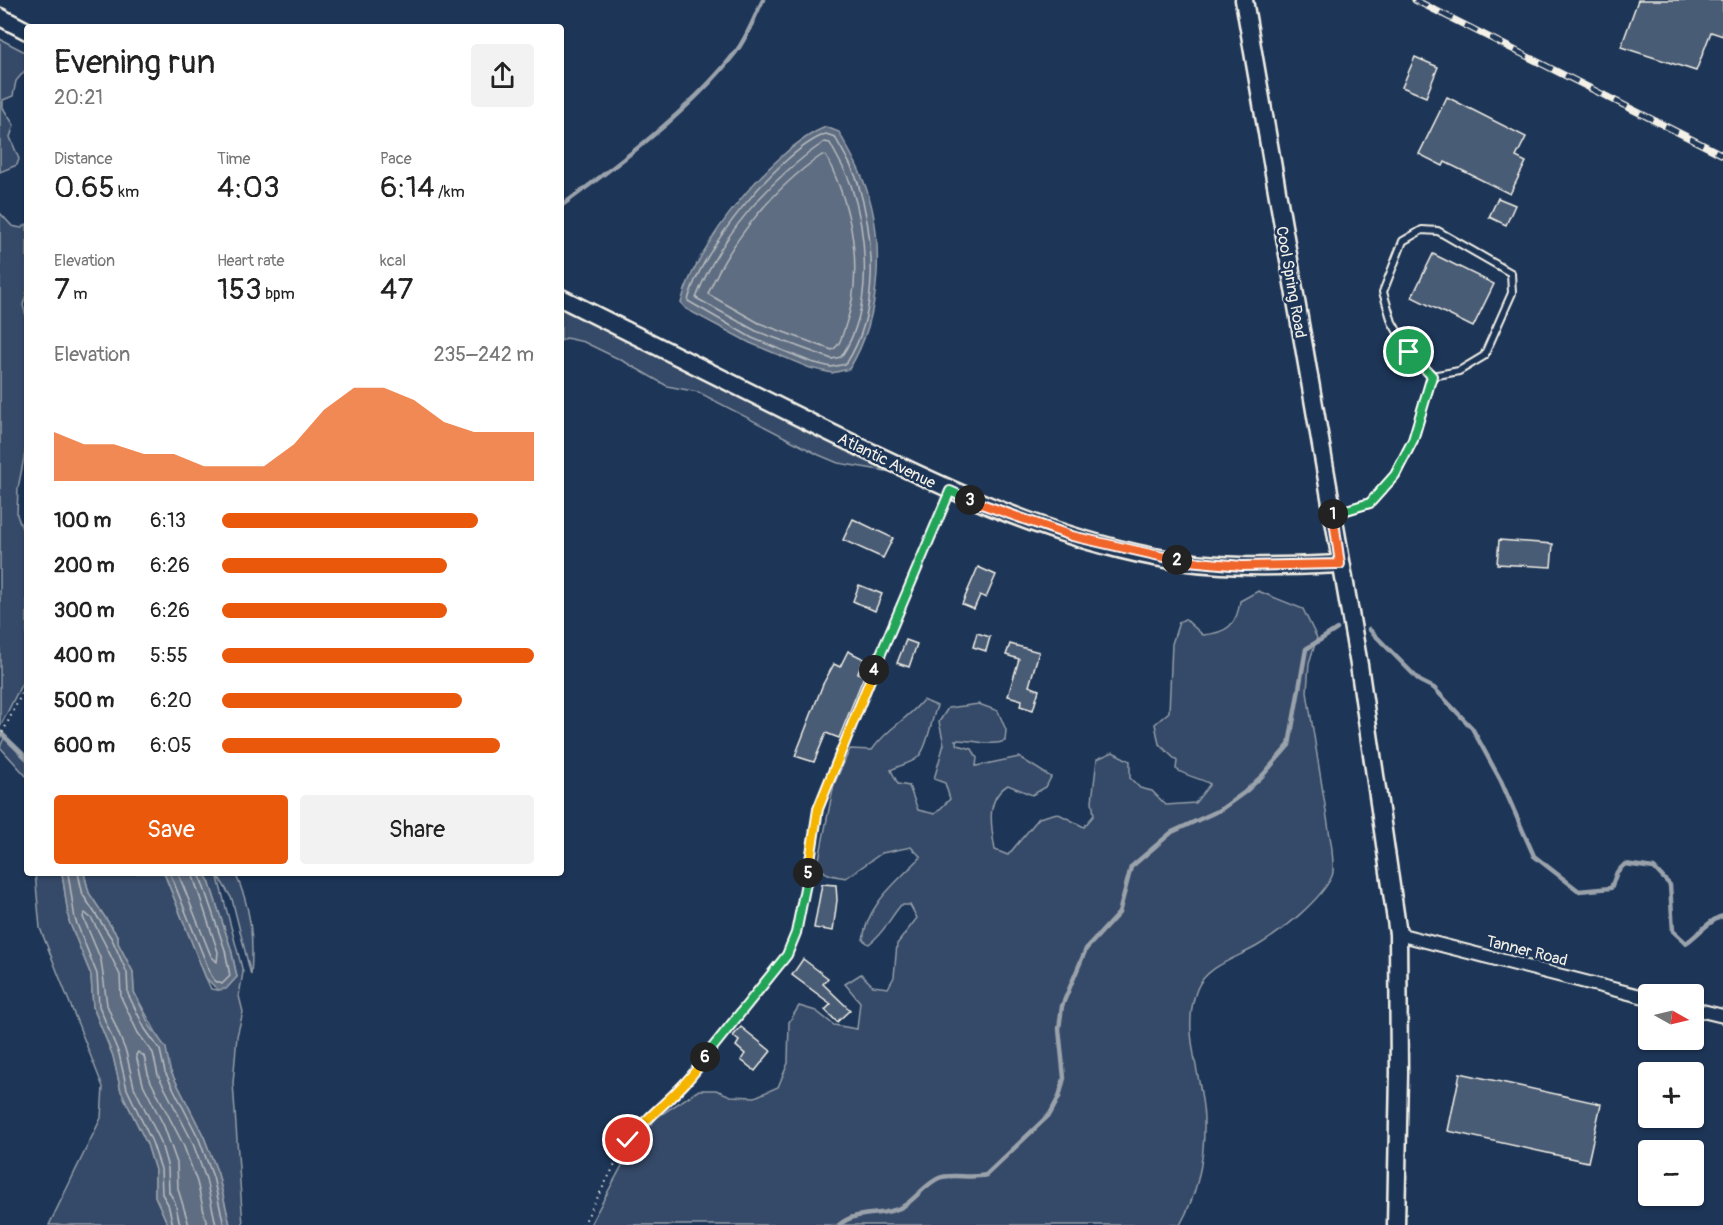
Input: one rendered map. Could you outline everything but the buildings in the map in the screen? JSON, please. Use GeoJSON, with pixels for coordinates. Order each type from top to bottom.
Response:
{"type":"FeatureCollection","features":[{"type":"Feature","properties":{"kind":"main road","name":"Cool Spring Road"},"geometry":{"type":"LineString","coordinates":[[1244,0],[1331,515],[1359,665],[1398,934],[1399,1073],[1396,1225]]}},
{"type":"Feature","properties":{"kind":"main road"},"geometry":{"type":"LineString","coordinates":[[0,17],[24,29]]}},
{"type":"Feature","properties":{"kind":"main road","name":"Atlantic Avenue"},"geometry":{"type":"LineString","coordinates":[[564,299],[950,491],[1032,524],[1154,557],[1242,566],[1340,564]]}},
{"type":"Feature","properties":{"kind":"street","name":"Tanner Road"},"geometry":{"type":"LineString","coordinates":[[1398,934],[1638,995]]}},
{"type":"Feature","properties":{"kind":"street"},"geometry":{"type":"LineString","coordinates":[[1704,1011],[1723,1016]]}},
{"type":"Feature","properties":{"kind":"lane"},"geometry":{"type":"LineString","coordinates":[[1422,230],[1438,231],[1511,273],[1512,293],[1484,356],[1459,371],[1432,376],[1409,352],[1392,322],[1383,292],[1403,241],[1422,230]]}},
{"type":"Feature","properties":{"kind":"lane"},"geometry":{"type":"LineString","coordinates":[[1331,515],[1370,503],[1395,475],[1413,440],[1432,376]]}},
{"type":"Feature","properties":{"kind":"path"},"geometry":{"type":"LineString","coordinates":[[583,1225],[628,1140],[646,1119],[686,1084],[712,1047],[787,955],[802,910],[818,809],[823,792],[950,491]]}},
{"type":"Feature","properties":{"kind":"path"},"geometry":{"type":"LineString","coordinates":[[0,738],[24,689]]}},
{"type":"Feature","properties":{"kind":"shaded area"},"geometry":{"type":"Polygon","coordinates":[[[0,39],[24,51],[24,72],[16,81],[13,96],[3,100],[3,108],[14,125],[10,137],[19,159],[17,165],[0,172],[0,39]]]}},
{"type":"Feature","properties":{"kind":"shaded area"},"geometry":{"type":"Polygon","coordinates":[[[0,213],[12,226],[21,228],[24,226],[24,458],[18,488],[17,515],[24,534],[24,679],[0,727],[0,213]]]}},
{"type":"Feature","properties":{"kind":"shaded area"},"geometry":{"type":"Polygon","coordinates":[[[564,309],[892,472],[838,463],[698,392],[667,386],[584,342],[564,339],[564,309]]]}},
{"type":"Feature","properties":{"kind":"shaded area"},"geometry":{"type":"Polygon","coordinates":[[[1258,591],[1303,609],[1317,638],[1309,663],[1307,692],[1332,849],[1333,870],[1327,885],[1300,915],[1259,945],[1215,968],[1197,989],[1192,1005],[1191,1038],[1203,1104],[1203,1148],[1196,1188],[1180,1225],[590,1225],[631,1149],[657,1117],[699,1090],[716,1090],[731,1096],[755,1097],[778,1087],[788,1063],[789,1022],[799,1006],[816,1011],[834,1025],[857,1029],[860,1002],[845,984],[861,974],[873,986],[888,988],[894,977],[897,944],[917,918],[910,905],[901,905],[883,931],[869,944],[863,940],[866,927],[870,915],[885,894],[921,857],[911,847],[882,853],[846,878],[829,874],[820,868],[818,864],[834,784],[850,749],[872,750],[884,735],[923,700],[937,706],[920,754],[911,762],[891,770],[898,784],[909,786],[918,810],[935,814],[950,799],[945,783],[934,779],[944,744],[939,722],[948,708],[979,704],[998,711],[1006,730],[1005,741],[987,743],[955,740],[958,745],[972,749],[977,758],[976,766],[1019,757],[1051,777],[1046,787],[1032,795],[1008,785],[996,798],[991,814],[995,850],[1008,855],[1039,818],[1057,813],[1084,827],[1094,815],[1092,801],[1097,759],[1113,752],[1130,761],[1130,778],[1140,788],[1152,791],[1166,805],[1195,803],[1210,784],[1176,769],[1177,761],[1159,744],[1155,724],[1169,712],[1172,644],[1179,622],[1185,619],[1203,635],[1224,630],[1233,622],[1240,601],[1258,591]]]}},
{"type":"Feature","properties":{"kind":"shaded area"},"geometry":{"type":"Polygon","coordinates":[[[4,738],[24,758],[24,774],[0,747],[4,738]]]}},
{"type":"Feature","properties":{"kind":"shaded area"},"geometry":{"type":"Polygon","coordinates":[[[35,876],[62,876],[69,921],[91,975],[93,1007],[113,1056],[121,1091],[147,1144],[155,1170],[155,1196],[168,1225],[49,1225],[101,1118],[103,1087],[40,928],[35,876]]]}},
{"type":"Feature","properties":{"kind":"shaded area"},"geometry":{"type":"Polygon","coordinates":[[[85,876],[165,876],[211,989],[218,990],[237,977],[231,949],[206,876],[218,876],[243,972],[239,996],[243,1012],[237,1036],[233,1083],[243,1225],[230,1225],[218,1174],[204,1137],[170,1070],[158,1036],[134,992],[133,972],[118,943],[118,937],[89,893],[85,876]]]}},
{"type":"Feature","properties":{"kind":"shaded area"},"geometry":{"type":"Polygon","coordinates":[[[218,876],[236,876],[245,898],[252,948],[251,975],[232,899],[218,876]]]}},
{"type":"Feature","properties":{"kind":"water"},"geometry":{"type":"Polygon","coordinates":[[[826,127],[839,132],[862,177],[870,199],[877,249],[874,300],[860,348],[849,369],[832,373],[810,368],[750,343],[686,309],[681,303],[689,280],[702,255],[738,202],[783,155],[805,138],[826,127]]]}},
{"type":"Feature","properties":{"kind":"water"},"geometry":{"type":"Polygon","coordinates":[[[62,876],[85,876],[89,893],[118,937],[118,943],[133,972],[134,992],[150,1026],[166,1048],[170,1070],[204,1137],[218,1174],[230,1225],[168,1225],[155,1196],[155,1170],[147,1144],[121,1091],[113,1056],[93,1007],[91,975],[69,921],[62,876]]]}},
{"type":"Feature","properties":{"kind":"water"},"geometry":{"type":"Polygon","coordinates":[[[165,876],[206,876],[209,881],[231,949],[237,977],[226,989],[218,990],[206,978],[165,876]]]}},
{"type":"Feature","properties":{"kind":"waterway"},"geometry":{"type":"LineString","coordinates":[[564,204],[630,154],[676,116],[697,95],[739,47],[763,0]]}},
{"type":"Feature","properties":{"kind":"waterway"},"geometry":{"type":"LineString","coordinates":[[839,1225],[854,1217],[902,1207],[939,1178],[986,1175],[1050,1114],[1059,1097],[1064,1078],[1059,1029],[1062,1006],[1086,949],[1119,913],[1131,867],[1172,832],[1220,810],[1245,792],[1289,745],[1306,649],[1337,629]]}},
{"type":"Feature","properties":{"kind":"waterway"},"geometry":{"type":"LineString","coordinates":[[1369,629],[1420,681],[1434,688],[1472,728],[1501,781],[1534,856],[1579,891],[1611,888],[1617,872],[1625,864],[1654,868],[1670,885],[1673,931],[1686,943],[1723,916]]}},
{"type":"Feature","properties":{"kind":"waterway"},"geometry":{"type":"LineString","coordinates":[[0,732],[24,755]]}},
{"type":"Feature","properties":{"kind":"railway"},"geometry":{"type":"LineString","coordinates":[[1415,0],[1723,155]]}},
{"type":"Feature","properties":{"kind":"route"},"geometry":{"type":"LineString","coordinates":[[628,1140],[646,1119],[686,1084],[712,1047],[787,955],[802,910],[818,809],[823,792],[852,728],[950,491],[1032,524],[1154,557],[1198,564],[1242,566],[1290,567],[1340,564],[1331,515],[1370,503],[1395,475],[1413,440],[1421,416],[1432,376],[1409,352]]}}]}
